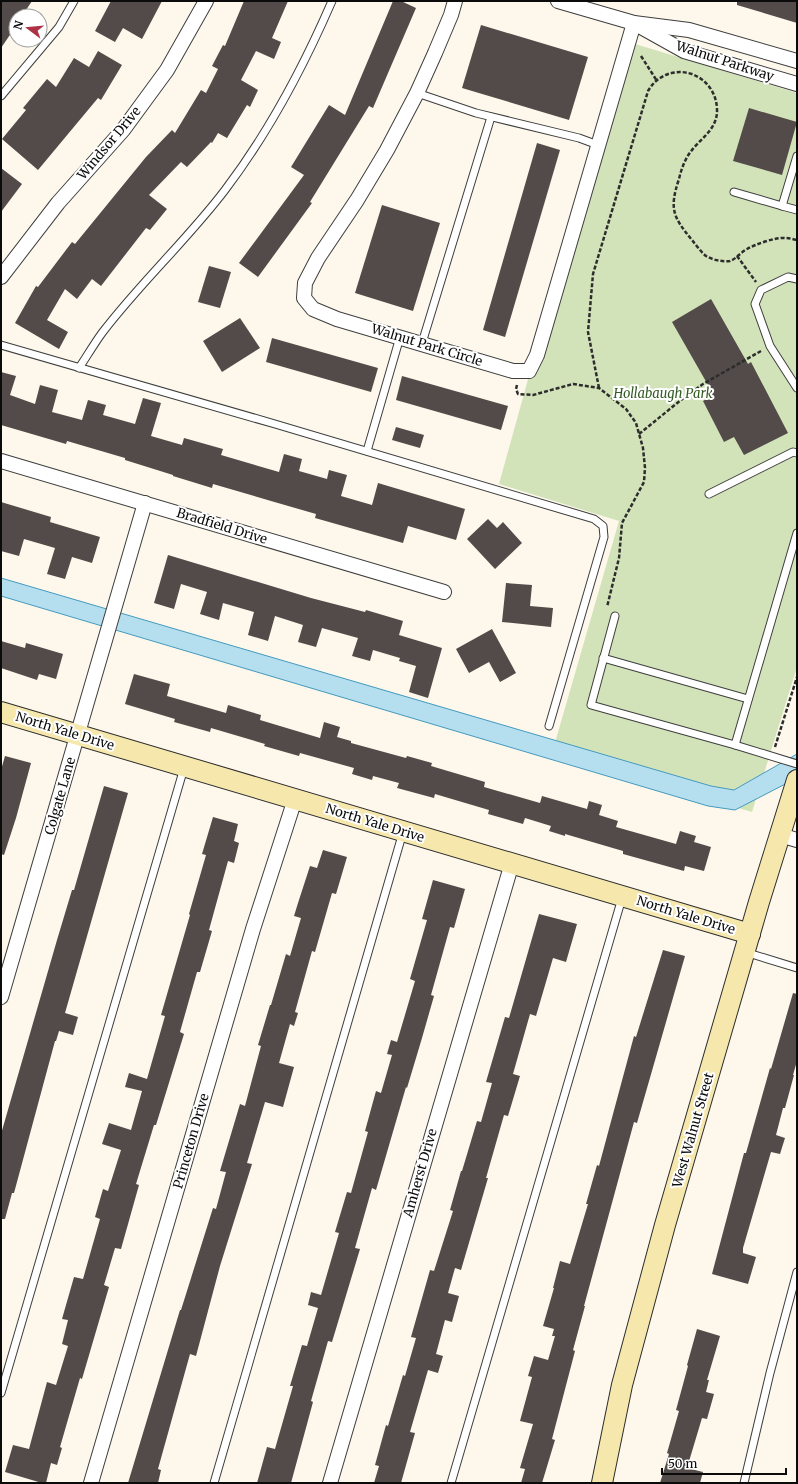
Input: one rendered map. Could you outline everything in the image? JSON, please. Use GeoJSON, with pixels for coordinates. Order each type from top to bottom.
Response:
{"type":"FeatureCollection","features":[{"type":"Feature","properties":{"kind":"street","name":"Windsor Drive"},"geometry":{"type":"LineString","coordinates":[[1,277],[58,203],[123,130],[167,70],[206,1]]}},
{"type":"Feature","properties":{"kind":"street","name":"Walnut Park Circle"},"geometry":{"type":"LineString","coordinates":[[455,1],[435,53],[417,93],[387,150],[357,200],[318,258],[305,283],[304,298],[314,309],[337,319],[514,371],[521,371]]}},
{"type":"Feature","properties":{"kind":"street","name":"Walnut Parkway"},"geometry":{"type":"LineString","coordinates":[[558,1],[634,23],[689,30],[797,61]]}},
{"type":"Feature","properties":{"kind":"street","name":"Walnut Parkway"},"geometry":{"type":"LineString","coordinates":[[634,23],[684,51],[797,84]]}},
{"type":"Feature","properties":{"kind":"street"},"geometry":{"type":"LineString","coordinates":[[521,371],[529,371],[537,355],[634,23]]}},
{"type":"Feature","properties":{"kind":"street","name":"Bradfield Drive"},"geometry":{"type":"LineString","coordinates":[[1,461],[444,592]]}},
{"type":"Feature","properties":{"kind":"street","name":"Colgate Lane"},"geometry":{"type":"LineString","coordinates":[[1,997],[145,503]]}},
{"type":"Feature","properties":{"kind":"street","name":"North Yale Drive"},"geometry":{"type":"LineString","coordinates":[[1,712],[623,896],[747,943]]}},
{"type":"Feature","properties":{"kind":"street","name":"West Walnut Street"},"geometry":{"type":"LineString","coordinates":[[602,1483],[622,1384],[665,1225],[747,943],[789,838],[797,780]]}},
{"type":"Feature","properties":{"kind":"street","name":"Princeton Drive"},"geometry":{"type":"LineString","coordinates":[[91,1483],[253,929],[294,799]]}},
{"type":"Feature","properties":{"kind":"street","name":"Amherst Drive"},"geometry":{"type":"LineString","coordinates":[[330,1483],[512,863]]}},
{"type":"Feature","properties":{"kind":"lane"},"geometry":{"type":"LineString","coordinates":[[1,96],[59,27],[74,1]]}},
{"type":"Feature","properties":{"kind":"lane"},"geometry":{"type":"LineString","coordinates":[[79,368],[102,333],[132,296],[224,191],[250,156],[277,114],[294,82],[332,1]]}},
{"type":"Feature","properties":{"kind":"lane"},"geometry":{"type":"LineString","coordinates":[[417,93],[491,117],[579,138],[598,145]]}},
{"type":"Feature","properties":{"kind":"lane"},"geometry":{"type":"LineString","coordinates":[[422,344],[491,117]]}},
{"type":"Feature","properties":{"kind":"lane"},"geometry":{"type":"LineString","coordinates":[[782,206],[797,156]]}},
{"type":"Feature","properties":{"kind":"lane"},"geometry":{"type":"LineString","coordinates":[[734,192],[797,210]]}},
{"type":"Feature","properties":{"kind":"lane"},"geometry":{"type":"LineString","coordinates":[[797,279],[788,277],[761,290],[755,304],[770,346],[797,388]]}},
{"type":"Feature","properties":{"kind":"lane"},"geometry":{"type":"LineString","coordinates":[[367,451],[400,337]]}},
{"type":"Feature","properties":{"kind":"lane"},"geometry":{"type":"LineString","coordinates":[[1,345],[367,451],[594,519],[603,526],[604,537],[549,726]]}},
{"type":"Feature","properties":{"kind":"lane"},"geometry":{"type":"LineString","coordinates":[[709,494],[793,452],[797,453]]}},
{"type":"Feature","properties":{"kind":"lane"},"geometry":{"type":"LineString","coordinates":[[735,745],[797,533]]}},
{"type":"Feature","properties":{"kind":"lane"},"geometry":{"type":"LineString","coordinates":[[615,616],[591,705],[797,764]]}},
{"type":"Feature","properties":{"kind":"lane"},"geometry":{"type":"LineString","coordinates":[[603,658],[748,699]]}},
{"type":"Feature","properties":{"kind":"lane"},"geometry":{"type":"LineString","coordinates":[[1,1393],[184,766]]}},
{"type":"Feature","properties":{"kind":"lane"},"geometry":{"type":"LineString","coordinates":[[214,1483],[403,831]]}},
{"type":"Feature","properties":{"kind":"lane"},"geometry":{"type":"LineString","coordinates":[[452,1483],[623,896]]}},
{"type":"Feature","properties":{"kind":"lane"},"geometry":{"type":"LineString","coordinates":[[747,943],[797,968]]}},
{"type":"Feature","properties":{"kind":"lane"},"geometry":{"type":"LineString","coordinates":[[744,1483],[770,1373],[797,1272]]}},
{"type":"Feature","properties":{"kind":"path"},"geometry":{"type":"LineString","coordinates":[[627,48],[642,56],[656,81]]}},
{"type":"Feature","properties":{"kind":"path"},"geometry":{"type":"LineString","coordinates":[[599,388],[588,332],[593,274],[648,91],[656,81],[667,74],[684,72],[693,74],[708,84],[716,101],[716,119],[712,128],[684,162],[673,196],[673,206],[678,223],[706,256],[722,262],[731,260],[748,248],[768,241],[784,238],[797,240]]}},
{"type":"Feature","properties":{"kind":"path"},"geometry":{"type":"LineString","coordinates":[[738,256],[761,290]]}},
{"type":"Feature","properties":{"kind":"path"},"geometry":{"type":"LineString","coordinates":[[639,434],[702,384],[770,346]]}},
{"type":"Feature","properties":{"kind":"path"},"geometry":{"type":"LineString","coordinates":[[521,371],[516,389],[518,394],[533,395],[572,384],[599,388],[626,409],[636,423],[645,468],[644,482],[622,523],[619,558],[607,609]]}},
{"type":"Feature","properties":{"kind":"path"},"geometry":{"type":"LineString","coordinates":[[772,756],[797,677]]}},
{"type":"Feature","properties":{"kind":"green space","name":"Hollabaugh Park"},"geometry":{"type":"Polygon","coordinates":[[[622,40],[797,93],[797,667],[752,812],[552,753],[619,521],[499,484],[622,40]]]}},
{"type":"Feature","properties":{"kind":"water"},"geometry":{"type":"Polygon","coordinates":[[[1,578],[711,786],[734,790],[797,754],[797,778],[735,810],[708,806],[1,596],[1,578]]]}},
{"type":"Feature","properties":{"kind":"building"},"geometry":{"type":"Polygon","coordinates":[[[1,1],[32,1],[27,8],[8,8],[8,38],[1,48],[1,1]]]}},
{"type":"Feature","properties":{"kind":"building"},"geometry":{"type":"Polygon","coordinates":[[[111,1],[162,1],[142,39],[123,28],[115,42],[95,31],[111,1]]]}},
{"type":"Feature","properties":{"kind":"building"},"geometry":{"type":"Polygon","coordinates":[[[244,1],[288,1],[272,38],[281,42],[274,59],[256,51],[241,80],[258,90],[250,107],[247,105],[227,138],[218,133],[212,143],[211,142],[187,167],[181,162],[149,195],[167,209],[150,230],[146,228],[101,286],[92,279],[77,299],[65,289],[47,320],[68,332],[59,349],[15,323],[36,286],[38,287],[72,242],[75,244],[146,157],[172,130],[175,133],[201,90],[206,93],[218,69],[212,66],[223,45],[225,46],[244,1]]]}},
{"type":"Feature","properties":{"kind":"building"},"geometry":{"type":"Polygon","coordinates":[[[393,1],[401,1],[416,8],[373,108],[369,106],[310,202],[312,203],[258,277],[239,263],[304,175],[291,167],[329,105],[345,115],[393,1]]]}},
{"type":"Feature","properties":{"kind":"building"},"geometry":{"type":"Polygon","coordinates":[[[737,1],[797,1],[797,23],[737,5],[737,1]]]}},
{"type":"Feature","properties":{"kind":"building"},"geometry":{"type":"Polygon","coordinates":[[[481,25],[588,57],[569,120],[462,88],[481,25]]]}},
{"type":"Feature","properties":{"kind":"building"},"geometry":{"type":"Polygon","coordinates":[[[98,51],[122,65],[101,100],[98,98],[38,170],[2,139],[26,110],[23,108],[47,79],[56,87],[74,58],[89,67],[98,51]]]}},
{"type":"Feature","properties":{"kind":"building"},"geometry":{"type":"Polygon","coordinates":[[[749,108],[797,122],[782,175],[733,161],[749,108]]]}},
{"type":"Feature","properties":{"kind":"building"},"geometry":{"type":"Polygon","coordinates":[[[537,143],[560,150],[505,337],[483,330],[537,143]]]}},
{"type":"Feature","properties":{"kind":"building"},"geometry":{"type":"Polygon","coordinates":[[[1,168],[22,184],[1,212],[1,168]]]}},
{"type":"Feature","properties":{"kind":"building"},"geometry":{"type":"Polygon","coordinates":[[[382,205],[440,223],[413,311],[355,293],[382,205]]]}},
{"type":"Feature","properties":{"kind":"building"},"geometry":{"type":"Polygon","coordinates":[[[209,266],[231,272],[220,308],[198,302],[209,266]]]}},
{"type":"Feature","properties":{"kind":"building"},"geometry":{"type":"Polygon","coordinates":[[[711,299],[748,364],[751,362],[788,433],[744,455],[734,437],[724,442],[703,401],[711,396],[706,386],[708,385],[672,322],[711,299]]]}},
{"type":"Feature","properties":{"kind":"building"},"geometry":{"type":"Polygon","coordinates":[[[240,318],[260,348],[222,372],[203,341],[240,318]]]}},
{"type":"Feature","properties":{"kind":"building"},"geometry":{"type":"Polygon","coordinates":[[[272,338],[378,368],[371,392],[266,362],[272,338]]]}},
{"type":"Feature","properties":{"kind":"building"},"geometry":{"type":"Polygon","coordinates":[[[1,372],[16,376],[10,395],[35,404],[40,385],[58,390],[52,412],[82,420],[88,400],[106,405],[103,415],[135,424],[143,398],[161,403],[151,436],[182,445],[184,438],[223,449],[221,455],[279,472],[284,454],[302,459],[299,471],[327,479],[329,470],[347,475],[341,496],[372,505],[378,483],[465,509],[456,540],[408,526],[403,543],[315,518],[316,514],[213,484],[212,488],[125,460],[125,458],[67,441],[66,444],[1,425],[1,372]]]}},
{"type":"Feature","properties":{"kind":"building"},"geometry":{"type":"Polygon","coordinates":[[[402,376],[508,406],[501,430],[396,400],[402,376]]]}},
{"type":"Feature","properties":{"kind":"building"},"geometry":{"type":"Polygon","coordinates":[[[396,427],[424,435],[420,448],[392,440],[396,427]]]}},
{"type":"Feature","properties":{"kind":"building"},"geometry":{"type":"Polygon","coordinates":[[[1,502],[51,517],[50,522],[100,537],[92,563],[72,557],[65,579],[47,574],[55,548],[24,539],[19,556],[1,551],[1,502]]]}},
{"type":"Feature","properties":{"kind":"building"},"geometry":{"type":"Polygon","coordinates":[[[488,519],[497,528],[503,522],[522,543],[495,569],[467,539],[488,519]]]}},
{"type":"Feature","properties":{"kind":"building"},"geometry":{"type":"Polygon","coordinates":[[[168,555],[311,598],[365,612],[366,610],[403,621],[399,635],[442,648],[428,698],[409,692],[416,666],[399,661],[400,658],[373,650],[370,661],[352,656],[358,638],[322,628],[316,647],[298,642],[303,625],[275,616],[268,641],[248,635],[254,612],[223,603],[219,620],[200,614],[207,592],[181,584],[174,609],[154,603],[168,555]]]}},
{"type":"Feature","properties":{"kind":"building"},"geometry":{"type":"Polygon","coordinates":[[[506,583],[532,585],[530,606],[553,608],[551,627],[502,622],[506,583]]]}},
{"type":"Feature","properties":{"kind":"building"},"geometry":{"type":"Polygon","coordinates":[[[492,629],[516,673],[500,682],[489,662],[469,673],[456,649],[492,629]]]}},
{"type":"Feature","properties":{"kind":"building"},"geometry":{"type":"Polygon","coordinates":[[[1,641],[25,648],[26,643],[63,654],[56,679],[39,674],[37,680],[1,668],[1,641]]]}},
{"type":"Feature","properties":{"kind":"building"},"geometry":{"type":"Polygon","coordinates":[[[134,674],[170,684],[167,696],[226,713],[228,705],[261,715],[260,720],[320,738],[324,722],[340,727],[337,737],[351,741],[351,743],[406,758],[407,756],[432,763],[431,766],[485,782],[484,787],[540,803],[542,796],[587,809],[589,801],[602,805],[599,815],[618,821],[616,827],[676,844],[680,831],[696,836],[694,842],[711,847],[704,871],[685,866],[684,871],[623,854],[623,851],[565,834],[565,836],[549,831],[551,826],[525,818],[523,824],[488,814],[489,810],[435,794],[434,798],[397,788],[399,783],[373,776],[372,780],[352,774],[354,768],[300,753],[299,756],[211,728],[210,732],[174,722],[175,719],[125,704],[134,674]]]}},
{"type":"Feature","properties":{"kind":"building"},"geometry":{"type":"Polygon","coordinates":[[[5,756],[31,763],[4,855],[1,854],[1,770],[5,756]]]}},
{"type":"Feature","properties":{"kind":"building"},"geometry":{"type":"Polygon","coordinates":[[[104,786],[128,793],[65,1013],[78,1017],[73,1035],[59,1031],[55,1041],[14,1193],[12,1193],[5,1219],[1,1219],[1,1134],[57,940],[72,890],[74,890],[104,786]]]}},
{"type":"Feature","properties":{"kind":"building"},"geometry":{"type":"Polygon","coordinates":[[[213,817],[238,824],[234,841],[239,843],[234,863],[228,861],[209,930],[212,931],[200,972],[197,972],[180,1032],[184,1034],[136,1184],[139,1185],[121,1249],[115,1248],[104,1285],[109,1287],[82,1379],[80,1378],[60,1447],[62,1448],[57,1465],[51,1463],[46,1483],[42,1483],[5,1472],[13,1445],[29,1449],[47,1382],[56,1385],[68,1346],[62,1344],[68,1320],[62,1319],[74,1277],[83,1279],[100,1219],[95,1217],[103,1189],[108,1191],[121,1150],[102,1144],[109,1123],[131,1130],[142,1091],[125,1087],[129,1073],[147,1079],[165,1016],[161,1015],[206,855],[202,854],[213,817]]]}},
{"type":"Feature","properties":{"kind":"building"},"geometry":{"type":"Polygon","coordinates":[[[323,850],[347,857],[336,894],[332,893],[315,952],[312,951],[295,1012],[298,1013],[294,1026],[290,1024],[279,1063],[294,1067],[283,1107],[265,1102],[247,1163],[252,1164],[220,1266],[196,1356],[190,1354],[158,1469],[161,1470],[158,1483],[128,1483],[180,1310],[213,1208],[216,1209],[226,1172],[220,1171],[240,1104],[245,1106],[261,1046],[258,1045],[286,954],[290,956],[301,918],[294,916],[298,903],[310,866],[317,868],[323,850]]]}},
{"type":"Feature","properties":{"kind":"building"},"geometry":{"type":"Polygon","coordinates":[[[433,880],[465,889],[454,928],[450,927],[431,995],[434,996],[422,1038],[376,1190],[372,1188],[355,1248],[360,1249],[332,1342],[328,1341],[311,1401],[313,1402],[291,1483],[257,1483],[267,1447],[275,1449],[293,1386],[290,1386],[302,1345],[307,1346],[318,1308],[308,1305],[311,1292],[321,1295],[339,1233],[335,1232],[347,1192],[351,1193],[368,1132],[365,1131],[376,1091],[381,1093],[392,1055],[387,1054],[391,1040],[397,1042],[415,981],[410,979],[427,920],[422,919],[433,880]]]}},
{"type":"Feature","properties":{"kind":"building"},"geometry":{"type":"Polygon","coordinates":[[[539,914],[577,924],[566,962],[553,958],[536,1016],[530,1014],[513,1074],[520,1076],[508,1116],[504,1115],[486,1178],[488,1178],[461,1270],[455,1268],[448,1293],[459,1296],[452,1322],[445,1320],[436,1354],[443,1356],[438,1373],[428,1370],[410,1432],[415,1433],[401,1483],[374,1483],[379,1466],[375,1465],[386,1425],[388,1426],[416,1338],[411,1337],[430,1270],[434,1271],[453,1211],[450,1210],[477,1121],[481,1122],[492,1083],[486,1082],[505,1017],[509,1018],[539,914]]]}},
{"type":"Feature","properties":{"kind":"building"},"geometry":{"type":"Polygon","coordinates":[[[663,950],[685,956],[637,1123],[634,1122],[584,1306],[573,1350],[575,1351],[552,1439],[555,1440],[542,1483],[521,1483],[525,1469],[520,1468],[533,1424],[520,1421],[532,1377],[528,1376],[534,1356],[548,1360],[555,1336],[552,1336],[554,1329],[543,1326],[560,1261],[570,1264],[588,1204],[586,1204],[597,1165],[599,1166],[634,1036],[636,1037],[663,950]]]}},
{"type":"Feature","properties":{"kind":"building"},"geometry":{"type":"Polygon","coordinates":[[[793,993],[797,994],[797,1061],[785,1108],[783,1108],[776,1135],[785,1138],[780,1154],[771,1152],[743,1248],[743,1253],[756,1257],[748,1284],[712,1274],[744,1153],[746,1153],[793,993]]]}},
{"type":"Feature","properties":{"kind":"building"},"geometry":{"type":"Polygon","coordinates":[[[697,1329],[720,1336],[707,1380],[709,1380],[706,1392],[714,1394],[707,1419],[702,1418],[687,1468],[703,1472],[700,1483],[660,1483],[669,1454],[667,1453],[679,1411],[676,1410],[697,1329]]]}}]}
